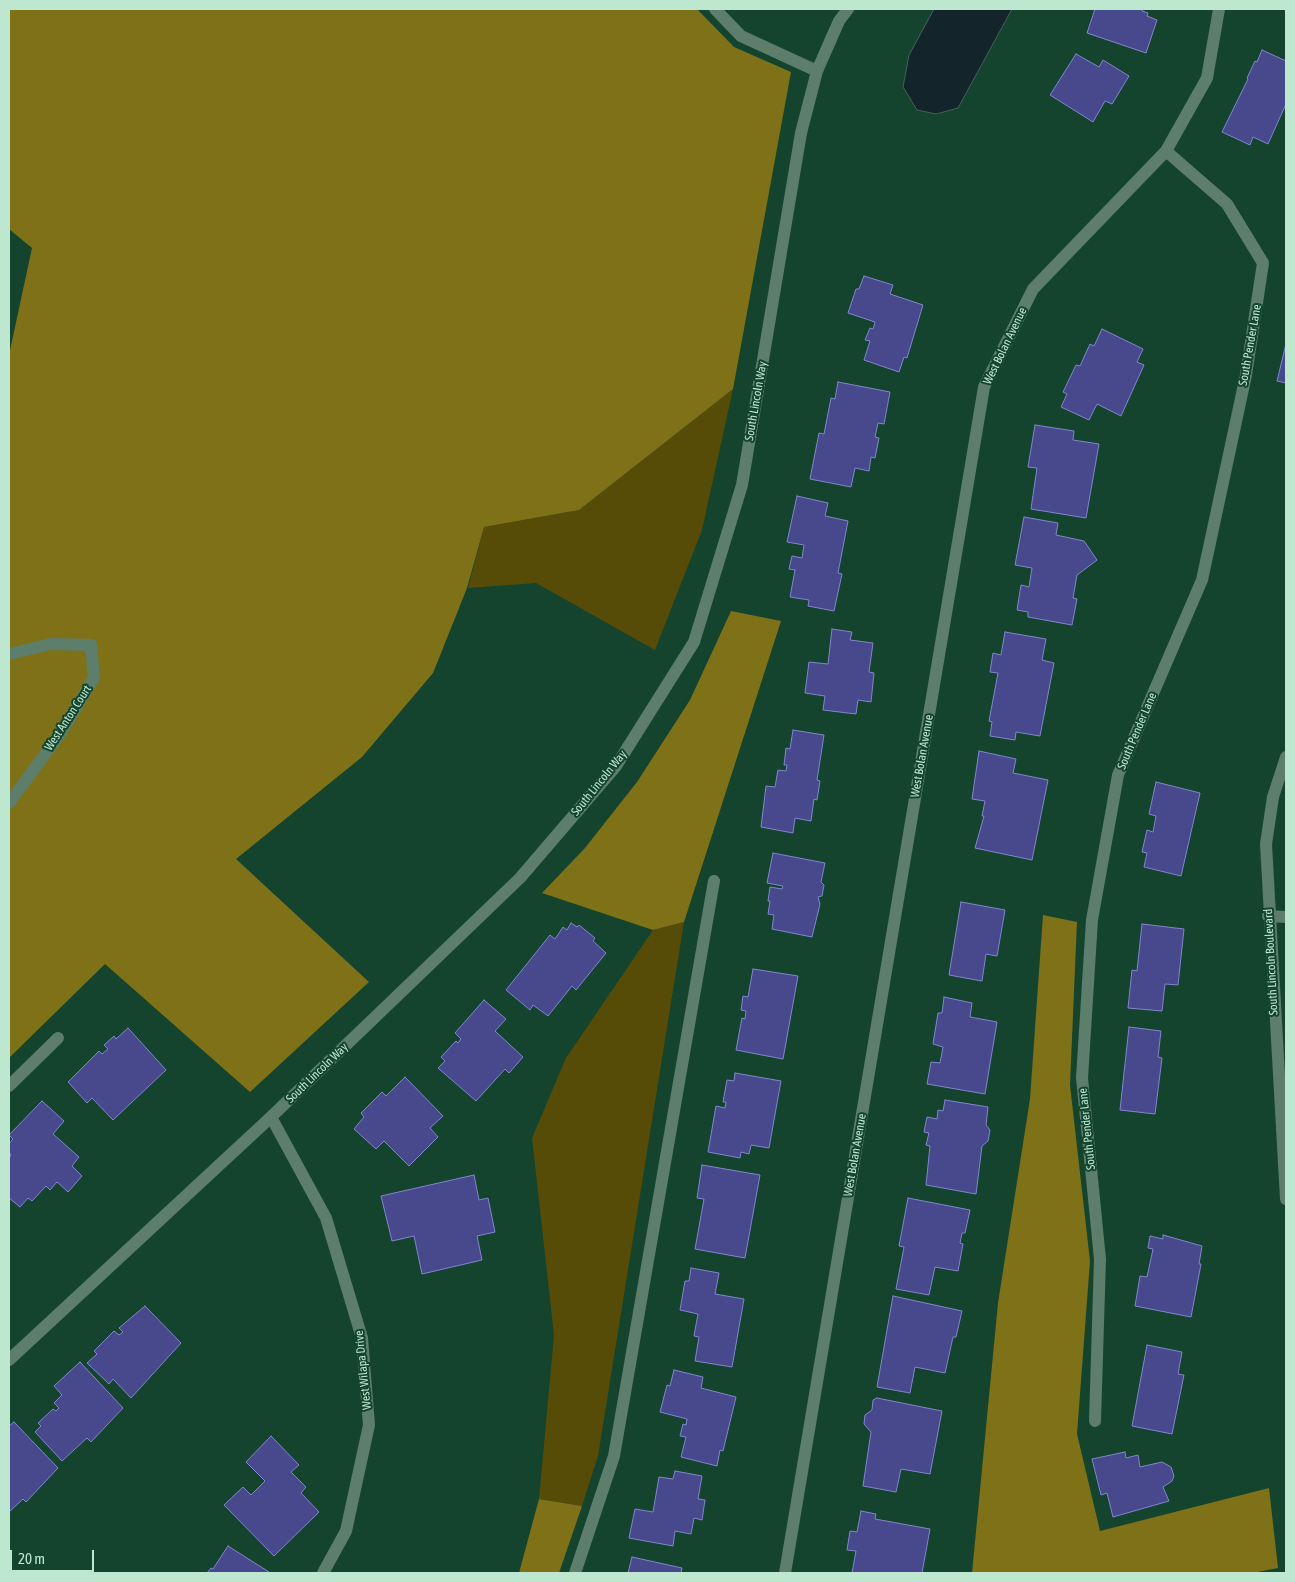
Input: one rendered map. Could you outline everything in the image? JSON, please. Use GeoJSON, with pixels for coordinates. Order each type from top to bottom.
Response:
{"type":"FeatureCollection","features":[{"type":"Feature","properties":{"kind":"street"},"geometry":{"type":"LineString","coordinates":[[715,9],[741,36],[817,71]]}},
{"type":"Feature","properties":{"kind":"street","name":"South Lincoln Way"},"geometry":{"type":"LineString","coordinates":[[9,1360],[271,1118],[520,878],[616,766],[694,642],[742,485],[801,133],[817,71],[839,21],[848,9]]}},
{"type":"Feature","properties":{"kind":"street","name":"West Bolan Avenue"},"geometry":{"type":"LineString","coordinates":[[784,1573],[984,387],[1033,289],[1166,151],[1208,78],[1220,9]]}},
{"type":"Feature","properties":{"kind":"street","name":"South Pender Lane"},"geometry":{"type":"LineString","coordinates":[[1095,1421],[1100,1260],[1082,1078],[1092,920],[1118,775],[1202,580],[1246,375],[1264,264],[1227,204],[1166,151]]}},
{"type":"Feature","properties":{"kind":"street","name":"West Anton Court"},"geometry":{"type":"LineString","coordinates":[[9,654],[50,644],[92,645],[94,678],[60,734],[9,803]]}},
{"type":"Feature","properties":{"kind":"street","name":"South Lincoln Boulevard"},"geometry":{"type":"LineString","coordinates":[[1286,757],[1273,797],[1266,844],[1268,916],[1286,1199]]}},
{"type":"Feature","properties":{"kind":"street"},"geometry":{"type":"LineString","coordinates":[[575,1573],[614,1456],[714,881]]}},
{"type":"Feature","properties":{"kind":"street"},"geometry":{"type":"LineString","coordinates":[[1268,916],[1286,916]]}},
{"type":"Feature","properties":{"kind":"street"},"geometry":{"type":"LineString","coordinates":[[9,1086],[58,1038]]}},
{"type":"Feature","properties":{"kind":"street","name":"West Wilapa Drive"},"geometry":{"type":"LineString","coordinates":[[271,1118],[326,1218],[362,1338],[368,1425],[346,1531],[323,1573]]}},
{"type":"Feature","properties":{"kind":"shaded area"},"geometry":{"type":"Polygon","coordinates":[[[9,9],[697,9],[734,47],[791,72],[733,389],[579,510],[484,527],[467,588],[433,673],[362,757],[236,859],[369,982],[250,1092],[105,964],[9,1058],[9,355],[32,248],[9,229],[9,9]]]}},
{"type":"Feature","properties":{"kind":"shaded area"},"geometry":{"type":"Polygon","coordinates":[[[733,389],[702,530],[655,650],[536,583],[468,588],[484,527],[579,510],[733,389]]]}},
{"type":"Feature","properties":{"kind":"shaded area"},"geometry":{"type":"Polygon","coordinates":[[[731,611],[781,621],[684,922],[653,930],[542,893],[585,848],[637,782],[690,700],[731,611]]]}},
{"type":"Feature","properties":{"kind":"shaded area"},"geometry":{"type":"Polygon","coordinates":[[[1043,915],[1077,922],[1070,1085],[1090,1261],[1077,1434],[1100,1531],[1269,1488],[1278,1568],[1252,1573],[972,1573],[998,1303],[1030,1099],[1043,915]]]}},
{"type":"Feature","properties":{"kind":"shaded area"},"geometry":{"type":"Polygon","coordinates":[[[684,922],[598,1456],[582,1506],[539,1499],[554,1335],[532,1138],[566,1058],[653,930],[684,922]]]}},
{"type":"Feature","properties":{"kind":"shaded area"},"geometry":{"type":"Polygon","coordinates":[[[539,1499],[582,1506],[559,1573],[519,1573],[539,1499]]]}},
{"type":"Feature","properties":{"kind":"water"},"geometry":{"type":"Polygon","coordinates":[[[934,9],[1012,9],[958,108],[936,114],[917,110],[903,87],[909,55],[934,9]]]}},
{"type":"Feature","properties":{"kind":"building"},"geometry":{"type":"Polygon","coordinates":[[[1095,9],[1143,9],[1142,11],[1148,13],[1147,16],[1157,20],[1146,53],[1087,33],[1095,9]]]}},
{"type":"Feature","properties":{"kind":"building"},"geometry":{"type":"Polygon","coordinates":[[[1262,50],[1286,61],[1286,104],[1268,144],[1253,137],[1250,145],[1222,132],[1262,50]]]}},
{"type":"Feature","properties":{"kind":"building"},"geometry":{"type":"Polygon","coordinates":[[[1076,54],[1099,67],[1103,60],[1129,76],[1112,104],[1105,101],[1093,122],[1050,95],[1076,54]]]}},
{"type":"Feature","properties":{"kind":"building"},"geometry":{"type":"Polygon","coordinates":[[[864,276],[893,285],[890,294],[923,305],[907,358],[904,357],[899,372],[864,360],[870,341],[865,340],[870,328],[873,329],[875,322],[848,313],[856,289],[859,289],[864,276]]]}},
{"type":"Feature","properties":{"kind":"building"},"geometry":{"type":"Polygon","coordinates":[[[1102,329],[1143,349],[1137,362],[1144,365],[1121,416],[1097,404],[1089,420],[1061,407],[1067,394],[1063,392],[1076,365],[1080,366],[1090,344],[1094,346],[1102,329]]]}},
{"type":"Feature","properties":{"kind":"building"},"geometry":{"type":"Polygon","coordinates":[[[1286,344],[1286,383],[1277,381],[1286,344]]]}},
{"type":"Feature","properties":{"kind":"building"},"geometry":{"type":"Polygon","coordinates":[[[838,382],[890,392],[884,424],[878,423],[875,437],[879,438],[875,458],[871,457],[869,471],[855,468],[851,487],[810,479],[819,433],[824,434],[831,398],[835,399],[838,382]]]}},
{"type":"Feature","properties":{"kind":"building"},"geometry":{"type":"Polygon","coordinates":[[[1035,425],[1074,431],[1073,440],[1099,444],[1086,518],[1031,509],[1037,468],[1028,467],[1035,425]]]}},
{"type":"Feature","properties":{"kind":"building"},"geometry":{"type":"Polygon","coordinates":[[[797,496],[828,503],[825,516],[848,521],[838,573],[842,574],[834,611],[808,606],[809,600],[790,597],[795,570],[789,569],[792,556],[802,558],[804,545],[787,542],[797,496]]]}},
{"type":"Feature","properties":{"kind":"building"},"geometry":{"type":"Polygon","coordinates":[[[1024,517],[1058,523],[1056,535],[1084,541],[1097,560],[1077,575],[1073,598],[1077,599],[1072,625],[1028,617],[1028,612],[1017,610],[1021,585],[1029,587],[1032,568],[1015,565],[1024,517]]]}},
{"type":"Feature","properties":{"kind":"building"},"geometry":{"type":"Polygon","coordinates":[[[832,629],[852,632],[850,640],[873,643],[869,672],[874,673],[871,702],[858,700],[856,714],[823,710],[825,696],[805,693],[809,662],[828,664],[832,629]]]}},
{"type":"Feature","properties":{"kind":"building"},"geometry":{"type":"Polygon","coordinates":[[[1005,632],[1046,639],[1042,660],[1054,663],[1040,736],[1016,732],[1015,740],[990,736],[992,722],[989,721],[998,673],[990,672],[993,653],[1001,655],[1005,632]]]}},
{"type":"Feature","properties":{"kind":"building"},"geometry":{"type":"Polygon","coordinates":[[[793,730],[824,735],[817,780],[820,781],[817,800],[814,799],[811,821],[795,818],[793,833],[761,827],[766,786],[775,787],[778,770],[786,771],[787,765],[784,765],[786,748],[790,749],[793,730]]]}},
{"type":"Feature","properties":{"kind":"building"},"geometry":{"type":"Polygon","coordinates":[[[979,751],[1016,759],[1013,773],[1048,780],[1032,860],[975,848],[984,816],[982,816],[985,801],[972,799],[979,751]]]}},
{"type":"Feature","properties":{"kind":"building"},"geometry":{"type":"Polygon","coordinates":[[[1156,782],[1200,793],[1181,876],[1144,867],[1147,853],[1142,852],[1147,830],[1153,832],[1156,816],[1149,814],[1156,782]]]}},
{"type":"Feature","properties":{"kind":"building"},"geometry":{"type":"Polygon","coordinates":[[[773,853],[825,863],[821,882],[824,885],[822,896],[818,897],[820,904],[812,937],[772,929],[774,915],[768,914],[770,887],[782,889],[783,886],[767,883],[773,853]]]}},
{"type":"Feature","properties":{"kind":"building"},"geometry":{"type":"Polygon","coordinates":[[[961,902],[1005,910],[997,956],[986,954],[982,981],[949,975],[961,902]]]}},
{"type":"Feature","properties":{"kind":"building"},"geometry":{"type":"Polygon","coordinates":[[[571,923],[577,927],[579,925],[595,938],[593,941],[606,953],[576,990],[572,986],[548,1016],[533,1005],[530,1010],[506,990],[550,935],[555,939],[563,927],[567,930],[571,923]]]}},
{"type":"Feature","properties":{"kind":"building"},"geometry":{"type":"Polygon","coordinates":[[[1142,924],[1184,929],[1178,985],[1165,984],[1162,1011],[1128,1008],[1132,970],[1137,971],[1142,924]]]}},
{"type":"Feature","properties":{"kind":"building"},"geometry":{"type":"Polygon","coordinates":[[[753,969],[798,976],[783,1059],[736,1050],[742,1018],[745,1019],[746,1011],[741,1010],[743,996],[748,997],[753,969]]]}},
{"type":"Feature","properties":{"kind":"building"},"geometry":{"type":"Polygon","coordinates":[[[944,997],[972,1003],[970,1017],[997,1022],[985,1094],[927,1084],[931,1062],[940,1063],[943,1047],[933,1044],[938,1013],[942,1013],[944,997]]]}},
{"type":"Feature","properties":{"kind":"building"},"geometry":{"type":"Polygon","coordinates":[[[484,1000],[506,1019],[495,1031],[523,1057],[509,1073],[505,1069],[476,1101],[438,1068],[445,1061],[441,1057],[456,1041],[458,1043],[461,1039],[455,1033],[484,1000]]]}},
{"type":"Feature","properties":{"kind":"building"},"geometry":{"type":"Polygon","coordinates":[[[1129,1027],[1161,1031],[1158,1057],[1162,1058],[1155,1114],[1120,1110],[1129,1027]]]}},
{"type":"Feature","properties":{"kind":"building"},"geometry":{"type":"Polygon","coordinates":[[[128,1028],[166,1070],[113,1120],[92,1098],[87,1103],[68,1082],[99,1051],[102,1054],[108,1049],[104,1045],[114,1036],[116,1039],[128,1028]]]}},
{"type":"Feature","properties":{"kind":"building"},"geometry":{"type":"Polygon","coordinates":[[[735,1073],[781,1081],[769,1148],[751,1145],[749,1154],[741,1152],[740,1158],[708,1152],[716,1106],[725,1108],[726,1102],[723,1102],[727,1080],[734,1081],[735,1073]]]}},
{"type":"Feature","properties":{"kind":"building"},"geometry":{"type":"Polygon","coordinates":[[[405,1077],[443,1116],[430,1128],[438,1137],[409,1166],[384,1141],[376,1149],[354,1129],[364,1117],[361,1113],[382,1092],[386,1096],[405,1077]]]}},
{"type":"Feature","properties":{"kind":"building"},"geometry":{"type":"Polygon","coordinates":[[[945,1100],[988,1107],[986,1125],[990,1130],[988,1141],[982,1146],[976,1194],[926,1185],[930,1146],[926,1145],[929,1133],[924,1132],[927,1117],[937,1119],[938,1110],[943,1111],[945,1100]]]}},
{"type":"Feature","properties":{"kind":"building"},"geometry":{"type":"Polygon","coordinates":[[[42,1101],[64,1121],[53,1134],[79,1157],[72,1166],[82,1176],[68,1192],[57,1182],[50,1190],[46,1186],[32,1201],[28,1198],[20,1207],[9,1198],[9,1158],[11,1155],[9,1144],[13,1139],[9,1135],[42,1101]]]}},
{"type":"Feature","properties":{"kind":"building"},"geometry":{"type":"Polygon","coordinates":[[[702,1165],[760,1175],[745,1258],[695,1249],[704,1199],[697,1198],[702,1165]]]}},
{"type":"Feature","properties":{"kind":"building"},"geometry":{"type":"Polygon","coordinates":[[[474,1175],[479,1200],[488,1198],[495,1232],[477,1236],[482,1260],[422,1274],[414,1236],[392,1241],[381,1196],[474,1175]]]}},
{"type":"Feature","properties":{"kind":"building"},"geometry":{"type":"Polygon","coordinates":[[[908,1198],[970,1210],[965,1233],[962,1233],[960,1243],[963,1244],[958,1271],[935,1267],[929,1295],[896,1289],[904,1247],[899,1246],[908,1198]]]}},
{"type":"Feature","properties":{"kind":"building"},"geometry":{"type":"Polygon","coordinates":[[[1163,1235],[1202,1246],[1199,1264],[1201,1264],[1191,1317],[1135,1306],[1140,1276],[1147,1277],[1153,1249],[1148,1248],[1150,1236],[1163,1239],[1163,1235]]]}},
{"type":"Feature","properties":{"kind":"building"},"geometry":{"type":"Polygon","coordinates":[[[691,1268],[719,1273],[715,1294],[744,1299],[732,1367],[695,1361],[699,1337],[694,1336],[698,1314],[680,1310],[685,1281],[689,1281],[691,1268]]]}},
{"type":"Feature","properties":{"kind":"building"},"geometry":{"type":"Polygon","coordinates":[[[893,1296],[962,1311],[956,1337],[953,1337],[945,1373],[915,1367],[910,1393],[877,1387],[893,1296]]]}},
{"type":"Feature","properties":{"kind":"building"},"geometry":{"type":"Polygon","coordinates":[[[145,1306],[181,1343],[131,1398],[113,1379],[109,1384],[87,1363],[97,1354],[94,1351],[114,1331],[119,1335],[123,1332],[119,1328],[145,1306]]]}},
{"type":"Feature","properties":{"kind":"building"},"geometry":{"type":"Polygon","coordinates":[[[1147,1345],[1182,1352],[1178,1374],[1184,1375],[1172,1434],[1132,1426],[1147,1345]]]}},
{"type":"Feature","properties":{"kind":"building"},"geometry":{"type":"Polygon","coordinates":[[[80,1362],[123,1408],[91,1442],[87,1438],[62,1461],[35,1432],[41,1426],[38,1423],[53,1409],[56,1411],[59,1408],[54,1403],[62,1395],[54,1386],[80,1362]]]}},
{"type":"Feature","properties":{"kind":"building"},"geometry":{"type":"Polygon","coordinates":[[[674,1370],[703,1377],[701,1388],[736,1397],[723,1451],[720,1450],[717,1466],[681,1457],[686,1437],[680,1436],[683,1424],[686,1425],[687,1419],[660,1412],[667,1385],[670,1386],[674,1370]]]}},
{"type":"Feature","properties":{"kind":"building"},"geometry":{"type":"Polygon","coordinates":[[[877,1398],[942,1411],[930,1474],[901,1469],[896,1492],[863,1486],[871,1432],[864,1424],[865,1415],[872,1410],[873,1400],[877,1398]]]}},
{"type":"Feature","properties":{"kind":"building"},"geometry":{"type":"Polygon","coordinates":[[[14,1422],[58,1468],[26,1502],[23,1499],[9,1512],[9,1426],[14,1422]]]}},
{"type":"Feature","properties":{"kind":"building"},"geometry":{"type":"Polygon","coordinates":[[[271,1436],[299,1465],[291,1472],[306,1487],[301,1493],[319,1512],[274,1556],[224,1505],[243,1487],[251,1495],[265,1481],[246,1462],[271,1436]]]}},
{"type":"Feature","properties":{"kind":"building"},"geometry":{"type":"Polygon","coordinates":[[[1125,1452],[1126,1458],[1138,1455],[1140,1467],[1162,1462],[1171,1467],[1174,1476],[1172,1481],[1163,1487],[1169,1501],[1113,1517],[1107,1493],[1101,1495],[1092,1459],[1125,1452]]]}},
{"type":"Feature","properties":{"kind":"building"},"geometry":{"type":"Polygon","coordinates":[[[675,1471],[702,1476],[698,1499],[705,1500],[702,1520],[694,1518],[691,1534],[675,1531],[673,1546],[629,1538],[635,1509],[653,1512],[659,1477],[673,1479],[675,1471]]]}},
{"type":"Feature","properties":{"kind":"building"},"geometry":{"type":"Polygon","coordinates":[[[861,1511],[876,1514],[875,1519],[930,1529],[922,1573],[852,1573],[856,1551],[847,1550],[850,1531],[857,1532],[861,1511]]]}},
{"type":"Feature","properties":{"kind":"building"},"geometry":{"type":"Polygon","coordinates":[[[228,1546],[269,1572],[207,1573],[211,1568],[213,1569],[228,1546]]]}},
{"type":"Feature","properties":{"kind":"building"},"geometry":{"type":"Polygon","coordinates":[[[632,1557],[682,1568],[681,1573],[628,1573],[632,1557]]]}}]}
